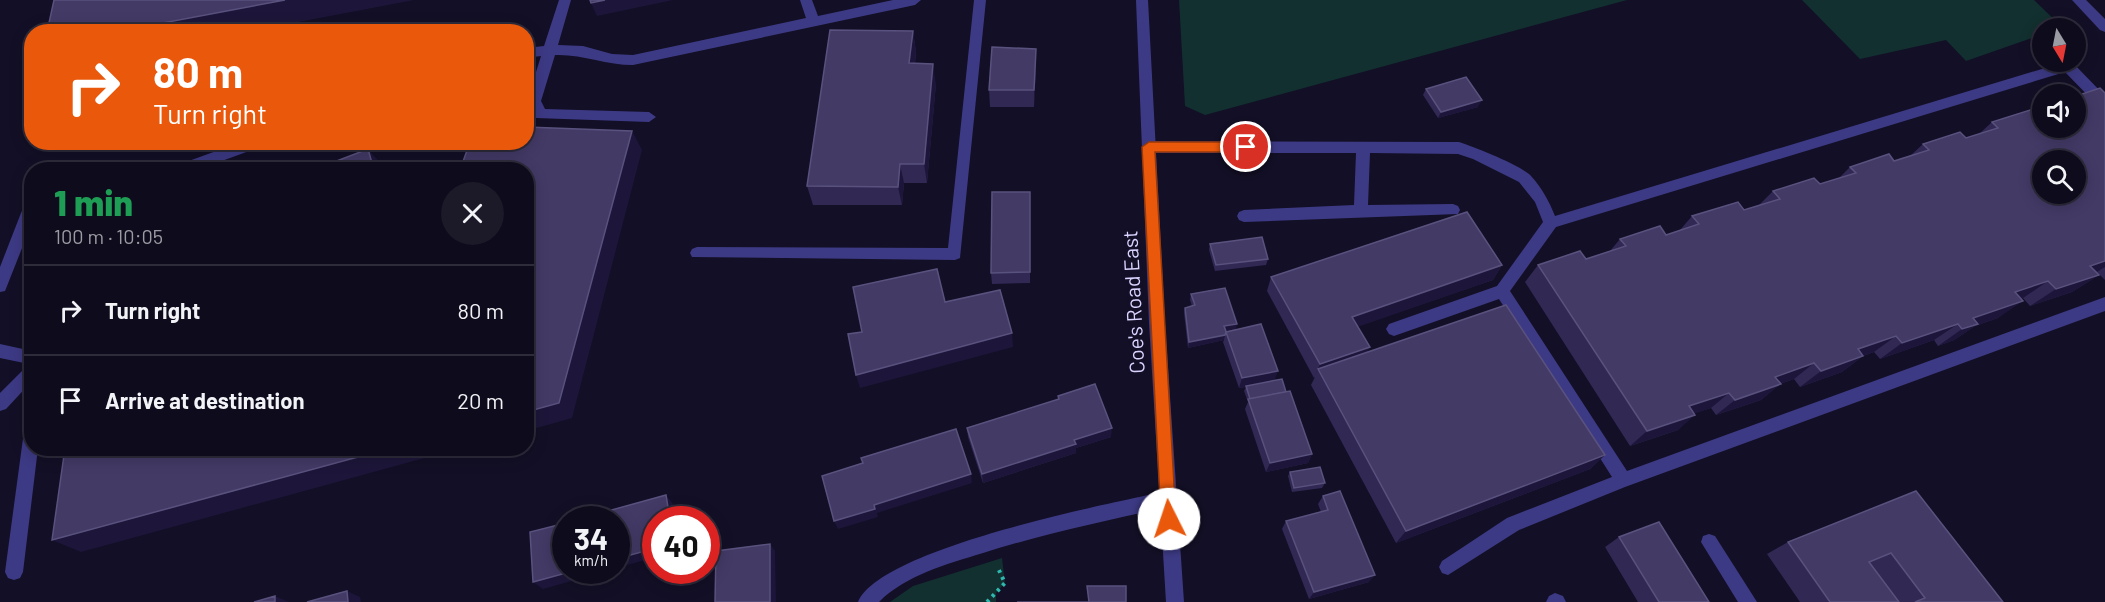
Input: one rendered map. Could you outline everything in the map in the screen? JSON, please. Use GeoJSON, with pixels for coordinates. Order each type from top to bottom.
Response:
{"type":"FeatureCollection","features":[{"type":"Feature","properties":{"kind":"street"},"geometry":{"type":"LineString","coordinates":[[565,0],[534,102],[541,114],[649,117]]}},
{"type":"Feature","properties":{"kind":"street"},"geometry":{"type":"LineString","coordinates":[[806,0],[813,21]]}},
{"type":"Feature","properties":{"kind":"street"},"geometry":{"type":"LineString","coordinates":[[534,52],[582,51],[612,61],[633,60],[915,0]]}},
{"type":"Feature","properties":{"kind":"street"},"geometry":{"type":"LineString","coordinates":[[697,253],[955,254],[980,0]]}},
{"type":"Feature","properties":{"kind":"street","name":"Coe's Road East"},"geometry":{"type":"LineString","coordinates":[[1142,0],[1167,499],[1175,602]]}},
{"type":"Feature","properties":{"kind":"street"},"geometry":{"type":"LineString","coordinates":[[2078,0],[2105,27]]}},
{"type":"Feature","properties":{"kind":"street"},"geometry":{"type":"LineString","coordinates":[[1394,329],[1502,291],[1551,223],[2067,66],[2105,104]]}},
{"type":"Feature","properties":{"kind":"street"},"geometry":{"type":"LineString","coordinates":[[1149,147],[1459,148],[1524,178],[1541,199],[1551,223]]}},
{"type":"Feature","properties":{"kind":"street"},"geometry":{"type":"LineString","coordinates":[[1361,212],[1363,147]]}},
{"type":"Feature","properties":{"kind":"street"},"geometry":{"type":"LineString","coordinates":[[202,162],[236,150]]}},
{"type":"Feature","properties":{"kind":"street"},"geometry":{"type":"LineString","coordinates":[[1244,216],[1453,210]]}},
{"type":"Feature","properties":{"kind":"street"},"geometry":{"type":"LineString","coordinates":[[0,286],[24,223]]}},
{"type":"Feature","properties":{"kind":"street"},"geometry":{"type":"LineString","coordinates":[[1502,291],[1623,480]]}},
{"type":"Feature","properties":{"kind":"street"},"geometry":{"type":"LineString","coordinates":[[1448,567],[1513,524],[1623,480],[2105,304]]}},
{"type":"Feature","properties":{"kind":"street"},"geometry":{"type":"LineString","coordinates":[[0,351],[24,356]]}},
{"type":"Feature","properties":{"kind":"street"},"geometry":{"type":"LineString","coordinates":[[0,404],[24,378]]}},
{"type":"Feature","properties":{"kind":"street"},"geometry":{"type":"LineString","coordinates":[[14,573],[29,456]]}},
{"type":"Feature","properties":{"kind":"street"},"geometry":{"type":"LineString","coordinates":[[867,602],[870,595],[905,572],[988,543],[1167,499]]}},
{"type":"Feature","properties":{"kind":"street"},"geometry":{"type":"LineString","coordinates":[[1709,542],[1748,602]]}},
{"type":"Feature","properties":{"kind":"path"},"geometry":{"type":"LineString","coordinates":[[987,602],[1005,583],[988,543]]}},
{"type":"Feature","properties":{"kind":"green space"},"geometry":{"type":"Polygon","coordinates":[[[1179,0],[1627,0],[1205,115],[1185,106],[1179,0]]]}},
{"type":"Feature","properties":{"kind":"green space"},"geometry":{"type":"Polygon","coordinates":[[[1802,0],[2034,0],[2053,18],[2032,18],[2032,38],[1966,61],[1946,40],[1860,59],[1802,0]]]}},
{"type":"Feature","properties":{"kind":"green space"},"geometry":{"type":"Polygon","coordinates":[[[1002,558],[1005,583],[996,593],[996,602],[890,602],[913,586],[1002,558]]]}},
{"type":"Feature","properties":{"kind":"building"},"geometry":{"type":"Polygon","coordinates":[[[54,0],[285,0],[158,24],[49,24],[54,0]]]}},
{"type":"Feature","properties":{"kind":"building"},"geometry":{"type":"Polygon","coordinates":[[[830,30],[913,31],[909,63],[933,64],[924,164],[900,164],[898,187],[807,186],[830,30]]]}},
{"type":"Feature","properties":{"kind":"building"},"geometry":{"type":"Polygon","coordinates":[[[992,47],[1036,49],[1034,90],[989,90],[992,47]]]}},
{"type":"Feature","properties":{"kind":"building"},"geometry":{"type":"Polygon","coordinates":[[[1466,77],[1482,100],[1441,112],[1426,89],[1466,77]]]}},
{"type":"Feature","properties":{"kind":"building"},"geometry":{"type":"Polygon","coordinates":[[[2100,88],[2105,93],[2105,261],[2090,266],[2099,275],[2056,289],[2048,281],[2015,292],[2023,301],[1973,318],[1978,324],[1962,329],[1958,324],[1902,343],[1896,336],[1858,349],[1863,356],[1821,371],[1814,363],[1775,377],[1781,384],[1735,400],[1729,393],[1689,406],[1695,415],[1647,431],[1538,265],[1580,251],[1586,259],[1626,246],[1620,239],[1660,226],[1666,235],[1699,224],[1692,216],[1738,202],[1744,210],[1780,199],[1773,191],[1814,178],[1820,184],[1856,173],[1850,167],[1889,154],[1894,161],[1929,150],[1923,144],[1960,132],[1966,138],[1998,128],[1992,122],[2030,110],[2032,112],[2032,138],[2086,138],[2086,93],[2100,88]]]}},
{"type":"Feature","properties":{"kind":"building"},"geometry":{"type":"Polygon","coordinates":[[[534,127],[632,131],[559,403],[534,410],[534,162],[463,162],[467,150],[534,150],[534,127]]]}},
{"type":"Feature","properties":{"kind":"building"},"geometry":{"type":"Polygon","coordinates":[[[368,150],[372,162],[334,162],[368,150]]]}},
{"type":"Feature","properties":{"kind":"building"},"geometry":{"type":"Polygon","coordinates":[[[992,192],[1030,192],[1030,272],[991,273],[992,192]]]}},
{"type":"Feature","properties":{"kind":"building"},"geometry":{"type":"Polygon","coordinates":[[[1467,212],[1502,265],[1352,317],[1370,347],[1320,364],[1271,277],[1467,212]]]}},
{"type":"Feature","properties":{"kind":"building"},"geometry":{"type":"Polygon","coordinates":[[[1262,237],[1268,259],[1216,265],[1210,244],[1262,237]]]}},
{"type":"Feature","properties":{"kind":"building"},"geometry":{"type":"Polygon","coordinates":[[[937,269],[945,302],[1000,290],[1012,333],[856,375],[848,334],[862,332],[853,287],[937,269]]]}},
{"type":"Feature","properties":{"kind":"building"},"geometry":{"type":"Polygon","coordinates":[[[1225,288],[1237,324],[1224,326],[1227,334],[1226,332],[1225,335],[1189,342],[1185,308],[1195,305],[1191,294],[1225,288]]]}},
{"type":"Feature","properties":{"kind":"building"},"geometry":{"type":"Polygon","coordinates":[[[1506,305],[1605,455],[1406,531],[1318,369],[1506,305]]]}},
{"type":"Feature","properties":{"kind":"building"},"geometry":{"type":"Polygon","coordinates":[[[1261,324],[1278,371],[1242,378],[1226,332],[1261,324]]]}},
{"type":"Feature","properties":{"kind":"building"},"geometry":{"type":"Polygon","coordinates":[[[1282,379],[1286,392],[1250,399],[1246,386],[1282,379]]]}},
{"type":"Feature","properties":{"kind":"building"},"geometry":{"type":"Polygon","coordinates":[[[1095,384],[1112,428],[1074,440],[1076,444],[982,474],[967,428],[1059,399],[1058,396],[1095,384]]]}},
{"type":"Feature","properties":{"kind":"building"},"geometry":{"type":"Polygon","coordinates":[[[1290,391],[1312,454],[1270,463],[1248,399],[1290,391]]]}},
{"type":"Feature","properties":{"kind":"building"},"geometry":{"type":"Polygon","coordinates":[[[956,429],[971,474],[874,505],[875,509],[834,521],[822,476],[863,463],[861,458],[956,429]]]}},
{"type":"Feature","properties":{"kind":"building"},"geometry":{"type":"Polygon","coordinates":[[[64,456],[362,456],[52,540],[64,456]]]}},
{"type":"Feature","properties":{"kind":"building"},"geometry":{"type":"Polygon","coordinates":[[[1320,467],[1325,483],[1294,488],[1290,472],[1320,467]]]}},
{"type":"Feature","properties":{"kind":"building"},"geometry":{"type":"Polygon","coordinates":[[[1340,491],[1375,575],[1314,592],[1286,521],[1328,510],[1323,496],[1340,491]]]}},
{"type":"Feature","properties":{"kind":"building"},"geometry":{"type":"Polygon","coordinates":[[[1916,491],[2003,602],[1915,602],[1925,598],[1891,553],[1869,562],[1899,602],[1830,602],[1788,542],[1916,491]]]}},
{"type":"Feature","properties":{"kind":"building"},"geometry":{"type":"Polygon","coordinates":[[[666,495],[668,506],[642,506],[642,552],[630,555],[630,506],[626,506],[666,495]]]}},
{"type":"Feature","properties":{"kind":"building"},"geometry":{"type":"Polygon","coordinates":[[[1659,522],[1709,602],[1659,602],[1619,537],[1659,522]]]}},
{"type":"Feature","properties":{"kind":"building"},"geometry":{"type":"Polygon","coordinates":[[[552,526],[552,577],[533,582],[530,532],[552,526]]]}},
{"type":"Feature","properties":{"kind":"building"},"geometry":{"type":"Polygon","coordinates":[[[770,544],[770,602],[715,602],[715,584],[720,584],[720,550],[770,544]]]}},
{"type":"Feature","properties":{"kind":"building"},"geometry":{"type":"Polygon","coordinates":[[[1087,586],[1126,586],[1126,602],[1089,602],[1087,586]]]}},
{"type":"Feature","properties":{"kind":"building"},"geometry":{"type":"Polygon","coordinates":[[[347,591],[348,602],[307,602],[347,591]]]}},
{"type":"Feature","properties":{"kind":"building"},"geometry":{"type":"Polygon","coordinates":[[[275,596],[275,602],[254,602],[275,596]]]}},
{"type":"Feature","properties":{"kind":"route"},"geometry":{"type":"LineString","coordinates":[[1169,519],[1149,147],[1246,147]]}}]}
